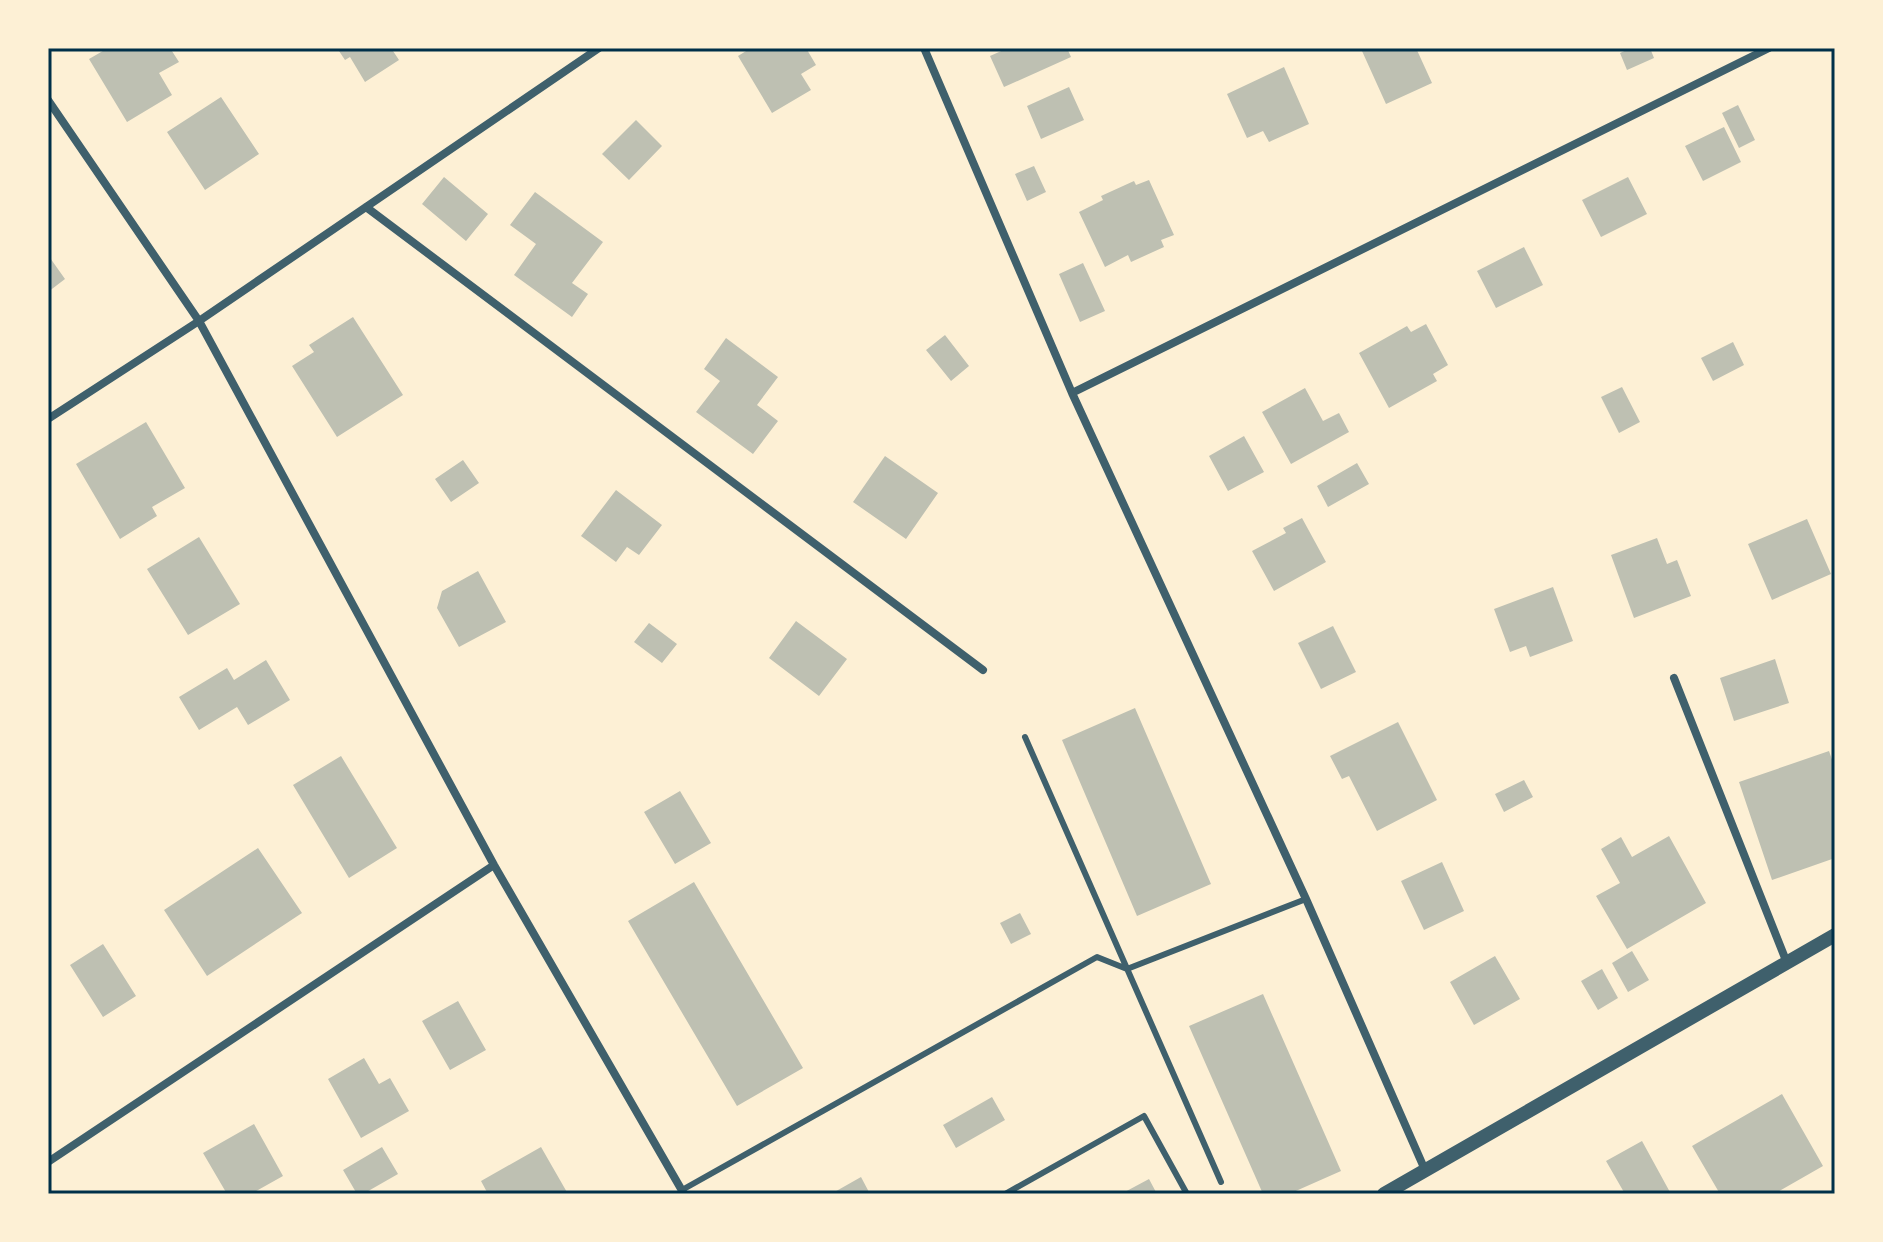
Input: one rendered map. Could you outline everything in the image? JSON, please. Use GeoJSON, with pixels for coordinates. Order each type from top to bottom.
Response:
{"type":"FeatureCollection","features":[{"type":"Feature","properties":{"kind":"street"},"geometry":{"type":"LineString","coordinates":[[48,419],[199,321],[599,48]]}},
{"type":"Feature","properties":{"kind":"street"},"geometry":{"type":"LineString","coordinates":[[924,48],[1072,393],[1306,899],[1425,1170]]}},
{"type":"Feature","properties":{"kind":"street"},"geometry":{"type":"LineString","coordinates":[[1072,393],[1769,48]]}},
{"type":"Feature","properties":{"kind":"street"},"geometry":{"type":"LineString","coordinates":[[48,100],[199,321],[494,865],[683,1192]]}},
{"type":"Feature","properties":{"kind":"street"},"geometry":{"type":"LineString","coordinates":[[366,207],[983,670]]}},
{"type":"Feature","properties":{"kind":"street"},"geometry":{"type":"LineString","coordinates":[[1674,678],[1787,963]]}},
{"type":"Feature","properties":{"kind":"street"},"geometry":{"type":"LineString","coordinates":[[48,1162],[494,865]]}},
{"type":"Feature","properties":{"kind":"street"},"geometry":{"type":"LineString","coordinates":[[1384,1194],[1835,935]]}},
{"type":"Feature","properties":{"kind":"lane"},"geometry":{"type":"LineString","coordinates":[[1025,737],[1221,1182]]}},
{"type":"Feature","properties":{"kind":"lane"},"geometry":{"type":"LineString","coordinates":[[683,1192],[1097,957],[1127,969],[1306,899]]}},
{"type":"Feature","properties":{"kind":"lane"},"geometry":{"type":"LineString","coordinates":[[1005,1194],[1144,1116],[1187,1194]]}},
{"type":"Feature","properties":{"kind":"building"},"geometry":{"type":"Polygon","coordinates":[[[108,48],[170,48],[179,62],[159,73],[172,95],[127,122],[89,59],[108,48]]]}},
{"type":"Feature","properties":{"kind":"building"},"geometry":{"type":"Polygon","coordinates":[[[337,48],[391,48],[399,60],[365,82],[350,57],[345,60],[337,48]]]}},
{"type":"Feature","properties":{"kind":"building"},"geometry":{"type":"Polygon","coordinates":[[[751,48],[806,48],[816,65],[801,74],[811,90],[772,113],[738,56],[751,48]]]}},
{"type":"Feature","properties":{"kind":"building"},"geometry":{"type":"Polygon","coordinates":[[[1008,48],[1067,48],[1071,57],[1004,87],[990,56],[1008,48]]]}},
{"type":"Feature","properties":{"kind":"building"},"geometry":{"type":"Polygon","coordinates":[[[1369,48],[1416,48],[1432,83],[1386,104],[1362,51],[1369,48]]]}},
{"type":"Feature","properties":{"kind":"building"},"geometry":{"type":"Polygon","coordinates":[[[1631,48],[1650,48],[1654,58],[1627,70],[1620,53],[1631,48]]]}},
{"type":"Feature","properties":{"kind":"building"},"geometry":{"type":"Polygon","coordinates":[[[1284,67],[1309,124],[1269,142],[1263,131],[1247,138],[1227,94],[1284,67]]]}},
{"type":"Feature","properties":{"kind":"building"},"geometry":{"type":"Polygon","coordinates":[[[1069,87],[1084,120],[1041,139],[1027,106],[1069,87]]]}},
{"type":"Feature","properties":{"kind":"building"},"geometry":{"type":"Polygon","coordinates":[[[221,97],[259,154],[205,190],[167,132],[221,97]]]}},
{"type":"Feature","properties":{"kind":"building"},"geometry":{"type":"Polygon","coordinates":[[[1738,105],[1755,140],[1739,148],[1722,113],[1738,105]]]}},
{"type":"Feature","properties":{"kind":"building"},"geometry":{"type":"Polygon","coordinates":[[[636,120],[662,146],[629,180],[602,154],[636,120]]]}},
{"type":"Feature","properties":{"kind":"building"},"geometry":{"type":"Polygon","coordinates":[[[1724,127],[1741,162],[1703,181],[1685,146],[1724,127]]]}},
{"type":"Feature","properties":{"kind":"building"},"geometry":{"type":"Polygon","coordinates":[[[1034,166],[1046,192],[1027,201],[1015,174],[1034,166]]]}},
{"type":"Feature","properties":{"kind":"building"},"geometry":{"type":"Polygon","coordinates":[[[444,177],[488,214],[466,241],[422,204],[444,177]]]}},
{"type":"Feature","properties":{"kind":"building"},"geometry":{"type":"Polygon","coordinates":[[[1628,177],[1647,214],[1601,237],[1582,200],[1628,177]]]}},
{"type":"Feature","properties":{"kind":"building"},"geometry":{"type":"Polygon","coordinates":[[[1149,180],[1174,235],[1161,240],[1164,247],[1131,262],[1128,255],[1105,267],[1079,212],[1103,200],[1101,196],[1134,181],[1136,185],[1149,180]]]}},
{"type":"Feature","properties":{"kind":"building"},"geometry":{"type":"Polygon","coordinates":[[[535,192],[603,242],[572,283],[588,294],[572,317],[514,275],[536,244],[510,225],[535,192]]]}},
{"type":"Feature","properties":{"kind":"building"},"geometry":{"type":"Polygon","coordinates":[[[1524,247],[1543,285],[1496,308],[1477,271],[1524,247]]]}},
{"type":"Feature","properties":{"kind":"building"},"geometry":{"type":"Polygon","coordinates":[[[48,255],[65,279],[48,292],[48,255]]]}},
{"type":"Feature","properties":{"kind":"building"},"geometry":{"type":"Polygon","coordinates":[[[1083,263],[1105,311],[1080,322],[1059,274],[1083,263]]]}},
{"type":"Feature","properties":{"kind":"building"},"geometry":{"type":"Polygon","coordinates":[[[353,317],[403,395],[337,437],[292,366],[314,352],[309,345],[353,317]]]}},
{"type":"Feature","properties":{"kind":"building"},"geometry":{"type":"Polygon","coordinates":[[[1426,324],[1448,365],[1433,374],[1437,381],[1389,408],[1359,353],[1407,326],[1411,332],[1426,324]]]}},
{"type":"Feature","properties":{"kind":"building"},"geometry":{"type":"Polygon","coordinates":[[[945,335],[969,366],[951,381],[926,350],[945,335]]]}},
{"type":"Feature","properties":{"kind":"building"},"geometry":{"type":"Polygon","coordinates":[[[726,338],[778,377],[757,405],[778,421],[753,454],[696,412],[720,381],[704,369],[726,338]]]}},
{"type":"Feature","properties":{"kind":"building"},"geometry":{"type":"Polygon","coordinates":[[[1733,342],[1744,365],[1713,381],[1701,358],[1733,342]]]}},
{"type":"Feature","properties":{"kind":"building"},"geometry":{"type":"Polygon","coordinates":[[[1622,387],[1640,422],[1619,433],[1601,397],[1622,387]]]}},
{"type":"Feature","properties":{"kind":"building"},"geometry":{"type":"Polygon","coordinates":[[[1305,388],[1323,421],[1339,413],[1349,432],[1291,464],[1262,412],[1305,388]]]}},
{"type":"Feature","properties":{"kind":"building"},"geometry":{"type":"Polygon","coordinates":[[[146,422],[185,488],[152,507],[157,516],[120,539],[76,464],[146,422]]]}},
{"type":"Feature","properties":{"kind":"building"},"geometry":{"type":"Polygon","coordinates":[[[1244,436],[1264,472],[1228,491],[1209,456],[1244,436]]]}},
{"type":"Feature","properties":{"kind":"building"},"geometry":{"type":"Polygon","coordinates":[[[885,456],[938,493],[906,539],[853,502],[885,456]]]}},
{"type":"Feature","properties":{"kind":"building"},"geometry":{"type":"Polygon","coordinates":[[[463,460],[479,483],[451,502],[435,479],[463,460]]]}},
{"type":"Feature","properties":{"kind":"building"},"geometry":{"type":"Polygon","coordinates":[[[1357,463],[1369,484],[1328,507],[1317,486],[1357,463]]]}},
{"type":"Feature","properties":{"kind":"building"},"geometry":{"type":"Polygon","coordinates":[[[616,490],[662,525],[639,555],[627,547],[616,562],[581,536],[616,490]]]}},
{"type":"Feature","properties":{"kind":"building"},"geometry":{"type":"Polygon","coordinates":[[[1302,518],[1326,562],[1274,591],[1252,551],[1286,533],[1283,528],[1302,518]]]}},
{"type":"Feature","properties":{"kind":"building"},"geometry":{"type":"Polygon","coordinates":[[[1807,519],[1831,574],[1772,600],[1748,544],[1807,519]]]}},
{"type":"Feature","properties":{"kind":"building"},"geometry":{"type":"Polygon","coordinates":[[[199,537],[240,604],[188,635],[147,569],[199,537]]]}},
{"type":"Feature","properties":{"kind":"building"},"geometry":{"type":"Polygon","coordinates":[[[1657,538],[1667,564],[1677,560],[1691,596],[1634,618],[1611,555],[1657,538]]]}},
{"type":"Feature","properties":{"kind":"building"},"geometry":{"type":"Polygon","coordinates":[[[478,571],[506,622],[459,647],[437,608],[442,591],[478,571]]]}},
{"type":"Feature","properties":{"kind":"building"},"geometry":{"type":"Polygon","coordinates":[[[1553,587],[1573,641],[1530,657],[1526,646],[1510,652],[1494,609],[1553,587]]]}},
{"type":"Feature","properties":{"kind":"building"},"geometry":{"type":"Polygon","coordinates":[[[796,621],[847,659],[819,696],[769,658],[796,621]]]}},
{"type":"Feature","properties":{"kind":"building"},"geometry":{"type":"Polygon","coordinates":[[[649,623],[677,644],[662,663],[634,642],[649,623]]]}},
{"type":"Feature","properties":{"kind":"building"},"geometry":{"type":"Polygon","coordinates":[[[1333,626],[1356,672],[1321,689],[1298,643],[1333,626]]]}},
{"type":"Feature","properties":{"kind":"building"},"geometry":{"type":"Polygon","coordinates":[[[1775,659],[1789,703],[1734,721],[1720,678],[1775,659]]]}},
{"type":"Feature","properties":{"kind":"building"},"geometry":{"type":"Polygon","coordinates":[[[266,660],[290,700],[248,725],[237,707],[199,730],[179,697],[227,668],[234,680],[266,660]]]}},
{"type":"Feature","properties":{"kind":"building"},"geometry":{"type":"Polygon","coordinates":[[[1135,708],[1211,884],[1137,916],[1062,740],[1135,708]]]}},
{"type":"Feature","properties":{"kind":"building"},"geometry":{"type":"Polygon","coordinates":[[[1398,722],[1437,800],[1377,831],[1349,776],[1342,779],[1330,756],[1398,722]]]}},
{"type":"Feature","properties":{"kind":"building"},"geometry":{"type":"Polygon","coordinates":[[[1829,751],[1835,768],[1835,858],[1772,880],[1739,782],[1829,751]]]}},
{"type":"Feature","properties":{"kind":"building"},"geometry":{"type":"Polygon","coordinates":[[[341,756],[397,848],[349,878],[293,785],[341,756]]]}},
{"type":"Feature","properties":{"kind":"building"},"geometry":{"type":"Polygon","coordinates":[[[1524,780],[1533,797],[1504,812],[1495,794],[1524,780]]]}},
{"type":"Feature","properties":{"kind":"building"},"geometry":{"type":"Polygon","coordinates":[[[680,791],[711,843],[675,864],[644,812],[680,791]]]}},
{"type":"Feature","properties":{"kind":"building"},"geometry":{"type":"Polygon","coordinates":[[[1669,836],[1706,903],[1627,949],[1596,896],[1620,883],[1601,849],[1621,837],[1632,857],[1669,836]]]}},
{"type":"Feature","properties":{"kind":"building"},"geometry":{"type":"Polygon","coordinates":[[[258,848],[302,913],[207,976],[164,910],[258,848]]]}},
{"type":"Feature","properties":{"kind":"building"},"geometry":{"type":"Polygon","coordinates":[[[1442,862],[1464,911],[1424,930],[1401,881],[1442,862]]]}},
{"type":"Feature","properties":{"kind":"building"},"geometry":{"type":"Polygon","coordinates":[[[694,882],[803,1068],[737,1106],[628,921],[694,882]]]}},
{"type":"Feature","properties":{"kind":"building"},"geometry":{"type":"Polygon","coordinates":[[[1020,913],[1031,934],[1011,944],[1000,923],[1020,913]]]}},
{"type":"Feature","properties":{"kind":"building"},"geometry":{"type":"Polygon","coordinates":[[[103,944],[136,996],[103,1017],[70,965],[103,944]]]}},
{"type":"Feature","properties":{"kind":"building"},"geometry":{"type":"Polygon","coordinates":[[[1632,951],[1649,980],[1628,992],[1612,963],[1632,951]]]}},
{"type":"Feature","properties":{"kind":"building"},"geometry":{"type":"Polygon","coordinates":[[[1495,956],[1520,999],[1474,1025],[1450,982],[1495,956]]]}},
{"type":"Feature","properties":{"kind":"building"},"geometry":{"type":"Polygon","coordinates":[[[1602,969],[1618,998],[1598,1010],[1581,981],[1602,969]]]}},
{"type":"Feature","properties":{"kind":"building"},"geometry":{"type":"Polygon","coordinates":[[[1263,994],[1341,1171],[1289,1194],[1263,1194],[1189,1026],[1263,994]]]}},
{"type":"Feature","properties":{"kind":"building"},"geometry":{"type":"Polygon","coordinates":[[[458,1001],[486,1050],[450,1070],[422,1021],[458,1001]]]}},
{"type":"Feature","properties":{"kind":"building"},"geometry":{"type":"Polygon","coordinates":[[[364,1058],[379,1084],[390,1078],[409,1111],[361,1138],[328,1079],[364,1058]]]}},
{"type":"Feature","properties":{"kind":"building"},"geometry":{"type":"Polygon","coordinates":[[[1782,1094],[1823,1166],[1774,1194],[1720,1194],[1692,1146],[1782,1094]]]}},
{"type":"Feature","properties":{"kind":"building"},"geometry":{"type":"Polygon","coordinates":[[[992,1097],[1005,1120],[956,1148],[943,1125],[992,1097]]]}},
{"type":"Feature","properties":{"kind":"building"},"geometry":{"type":"Polygon","coordinates":[[[254,1124],[283,1176],[251,1194],[227,1194],[203,1153],[254,1124]]]}},
{"type":"Feature","properties":{"kind":"building"},"geometry":{"type":"Polygon","coordinates":[[[1642,1141],[1671,1194],[1625,1194],[1606,1161],[1642,1141]]]}},
{"type":"Feature","properties":{"kind":"building"},"geometry":{"type":"Polygon","coordinates":[[[382,1147],[398,1174],[363,1194],[357,1194],[343,1170],[382,1147]]]}},
{"type":"Feature","properties":{"kind":"building"},"geometry":{"type":"Polygon","coordinates":[[[541,1147],[568,1194],[488,1194],[481,1181],[541,1147]]]}},
{"type":"Feature","properties":{"kind":"building"},"geometry":{"type":"Polygon","coordinates":[[[861,1177],[870,1194],[831,1194],[861,1177]]]}},
{"type":"Feature","properties":{"kind":"building"},"geometry":{"type":"Polygon","coordinates":[[[1149,1179],[1157,1194],[1121,1194],[1149,1179]]]}}]}
